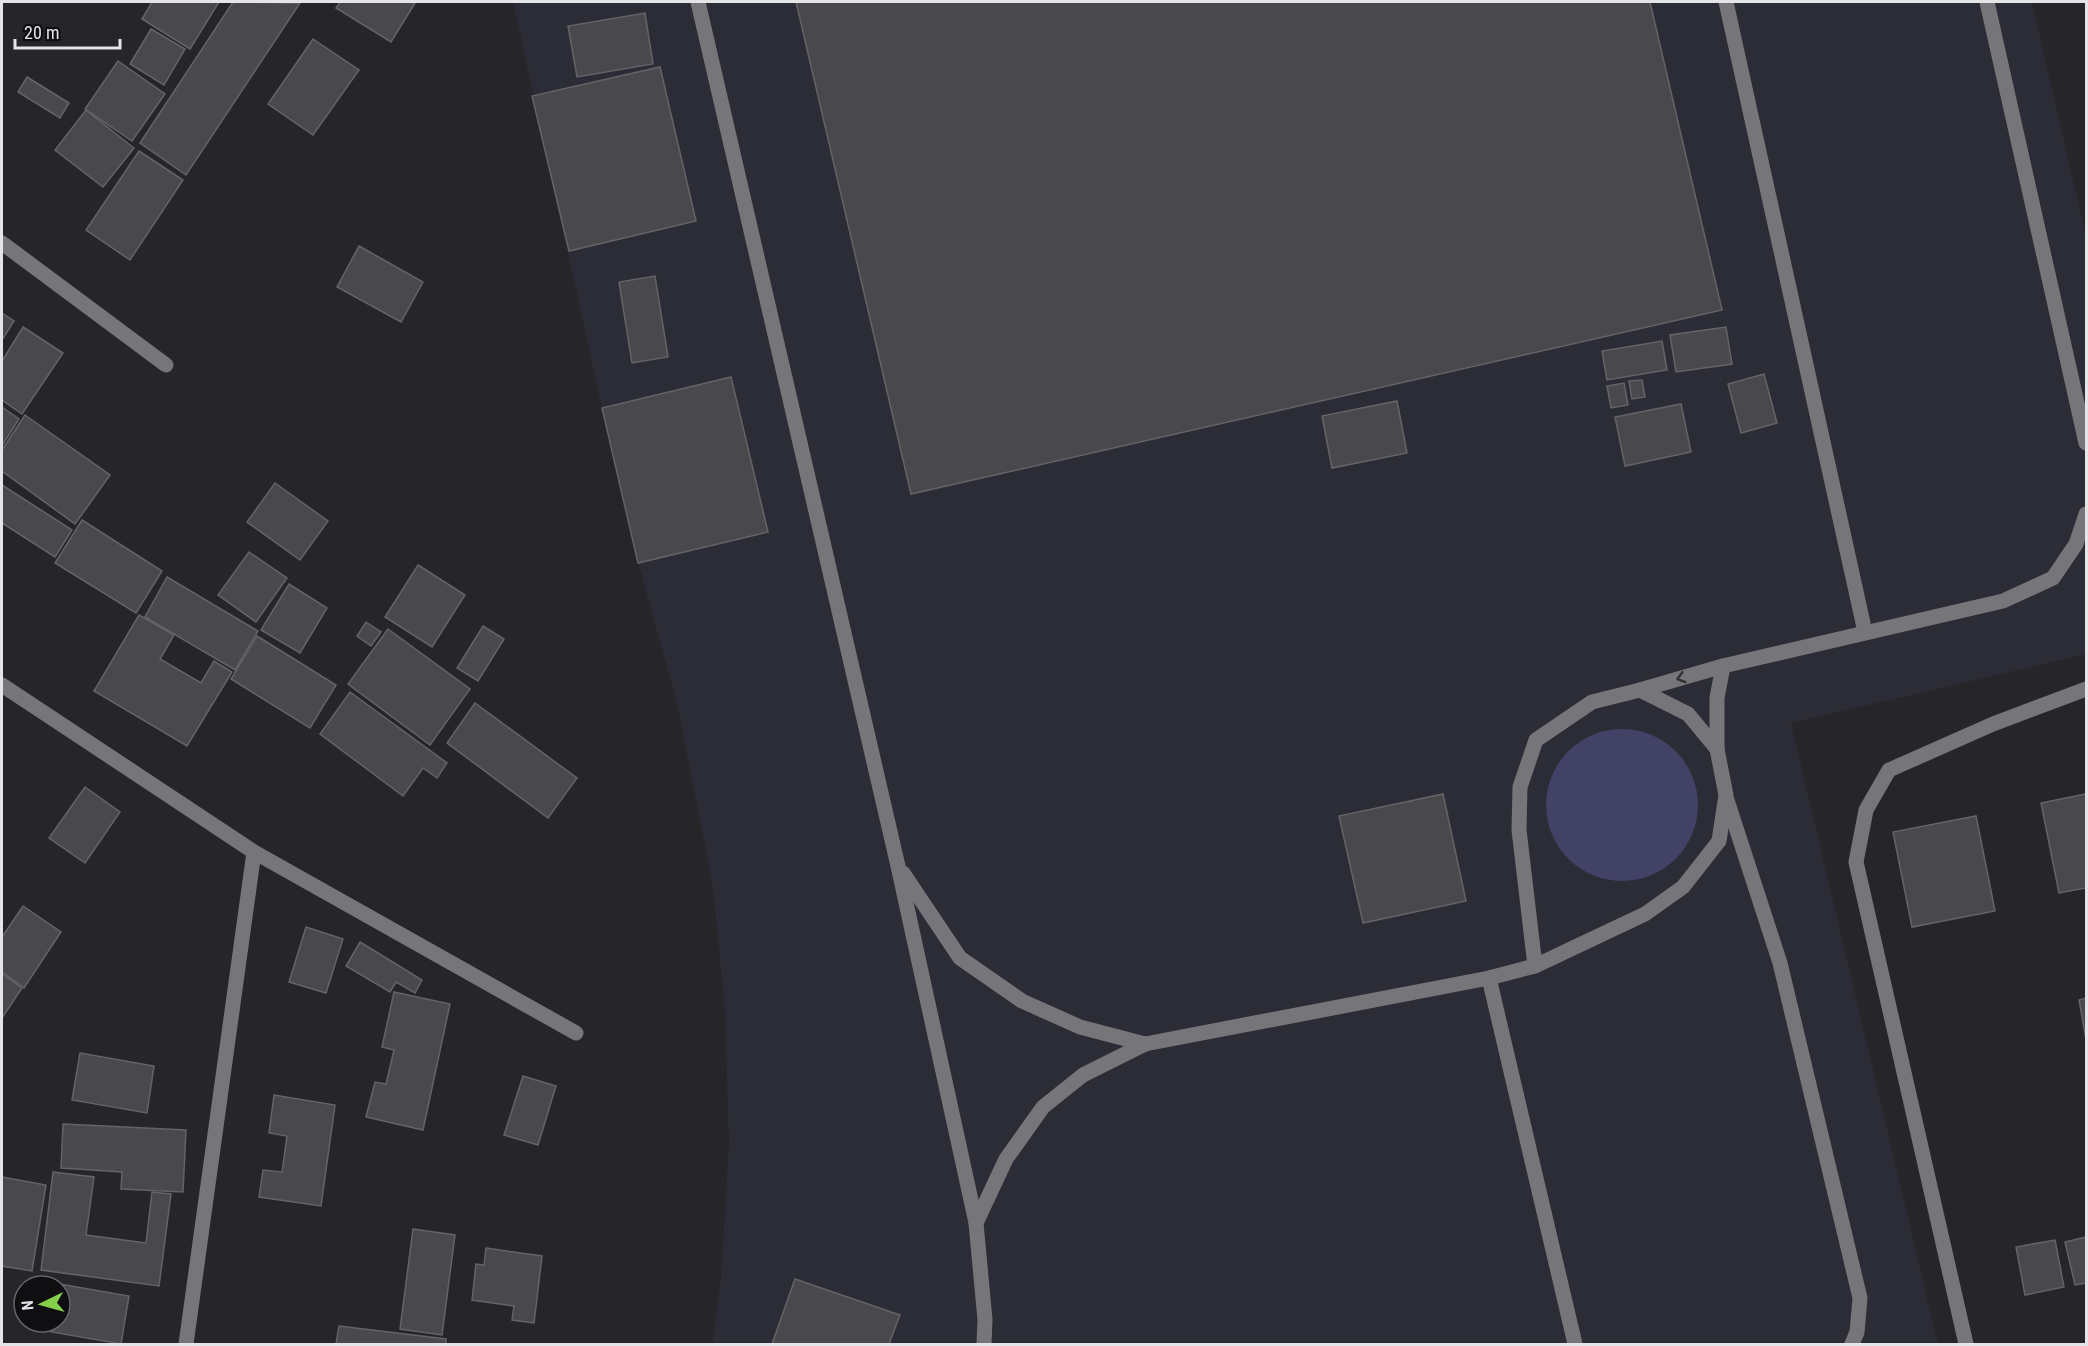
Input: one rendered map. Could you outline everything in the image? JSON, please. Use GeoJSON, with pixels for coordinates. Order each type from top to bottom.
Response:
{"type":"FeatureCollection","features":[{"type":"Feature","properties":{"kind":"street"},"geometry":{"type":"LineString","coordinates":[[699,2],[898,866],[976,1223],[985,1320],[984,1344]]}},
{"type":"Feature","properties":{"kind":"street"},"geometry":{"type":"LineString","coordinates":[[1726,2],[1865,632]]}},
{"type":"Feature","properties":{"kind":"street"},"geometry":{"type":"LineString","coordinates":[[1987,2],[2086,444]]}},
{"type":"Feature","properties":{"kind":"street"},"geometry":{"type":"LineString","coordinates":[[2,243],[166,365]]}},
{"type":"Feature","properties":{"kind":"street"},"geometry":{"type":"LineString","coordinates":[[1535,966],[1519,830],[1520,787],[1536,740],[1592,702],[1722,666],[2003,601],[2053,578],[2076,543],[2086,514]]}},
{"type":"Feature","properties":{"kind":"street"},"geometry":{"type":"LineString","coordinates":[[1722,666],[1717,698],[1718,749],[1726,795],[1780,963],[1860,1298],[1857,1332],[1852,1344]]}},
{"type":"Feature","properties":{"kind":"street"},"geometry":{"type":"LineString","coordinates":[[2,688],[254,852],[576,1033]]}},
{"type":"Feature","properties":{"kind":"street"},"geometry":{"type":"LineString","coordinates":[[1966,1344],[1856,862],[1866,810],[1889,770],[1993,724],[2086,689]]}},
{"type":"Feature","properties":{"kind":"street"},"geometry":{"type":"LineString","coordinates":[[1640,690],[1688,714],[1718,749]]}},
{"type":"Feature","properties":{"kind":"street"},"geometry":{"type":"LineString","coordinates":[[976,1223],[1006,1159],[1044,1107],[1083,1075],[1145,1044],[1489,978],[1535,966],[1645,914],[1683,887],[1719,841],[1726,795]]}},
{"type":"Feature","properties":{"kind":"street"},"geometry":{"type":"LineString","coordinates":[[186,1344],[254,852]]}},
{"type":"Feature","properties":{"kind":"street"},"geometry":{"type":"LineString","coordinates":[[898,866],[960,958],[1022,1001],[1080,1027],[1145,1044]]}},
{"type":"Feature","properties":{"kind":"street"},"geometry":{"type":"LineString","coordinates":[[1489,978],[1575,1344]]}},
{"type":"Feature","properties":{"kind":"shaded area"},"geometry":{"type":"Polygon","coordinates":[[[513,2],[2032,2],[2086,236],[2086,654],[1791,723],[1938,1344],[712,1344],[721,1278],[729,1144],[725,1011],[713,888],[677,703],[638,562],[513,2]]]}},
{"type":"Feature","properties":{"kind":"shaded area"},"geometry":{"type":"Polygon","coordinates":[[[1622,729],[1651,735],[1676,751],[1692,776],[1698,805],[1692,834],[1676,859],[1651,875],[1622,881],[1593,875],[1568,859],[1552,834],[1546,805],[1552,776],[1568,751],[1593,735],[1622,729]]]}},
{"type":"Feature","properties":{"kind":"building"},"geometry":{"type":"Polygon","coordinates":[[[152,2],[219,2],[190,49],[142,19],[152,2]]]}},
{"type":"Feature","properties":{"kind":"building"},"geometry":{"type":"Polygon","coordinates":[[[233,2],[300,3],[186,175],[140,143],[233,2]]]}},
{"type":"Feature","properties":{"kind":"building"},"geometry":{"type":"Polygon","coordinates":[[[340,2],[415,3],[391,42],[336,8],[340,2]]]}},
{"type":"Feature","properties":{"kind":"building"},"geometry":{"type":"Polygon","coordinates":[[[796,2],[1650,2],[1722,310],[911,494],[796,2]]]}},
{"type":"Feature","properties":{"kind":"building"},"geometry":{"type":"Polygon","coordinates":[[[645,13],[653,64],[577,77],[568,26],[645,13]]]}},
{"type":"Feature","properties":{"kind":"building"},"geometry":{"type":"Polygon","coordinates":[[[151,29],[185,49],[164,85],[130,64],[151,29]]]}},
{"type":"Feature","properties":{"kind":"building"},"geometry":{"type":"Polygon","coordinates":[[[313,39],[359,70],[313,135],[268,104],[313,39]]]}},
{"type":"Feature","properties":{"kind":"building"},"geometry":{"type":"Polygon","coordinates":[[[118,61],[165,94],[132,141],[85,109],[118,61]]]}},
{"type":"Feature","properties":{"kind":"building"},"geometry":{"type":"Polygon","coordinates":[[[660,67],[696,221],[569,251],[532,96],[660,67]]]}},
{"type":"Feature","properties":{"kind":"building"},"geometry":{"type":"Polygon","coordinates":[[[27,77],[69,103],[60,118],[18,92],[27,77]]]}},
{"type":"Feature","properties":{"kind":"building"},"geometry":{"type":"Polygon","coordinates":[[[86,110],[134,148],[103,187],[55,150],[86,110]]]}},
{"type":"Feature","properties":{"kind":"building"},"geometry":{"type":"Polygon","coordinates":[[[139,151],[183,180],[130,260],[86,230],[139,151]]]}},
{"type":"Feature","properties":{"kind":"building"},"geometry":{"type":"Polygon","coordinates":[[[359,246],[423,282],[401,322],[337,287],[359,246]]]}},
{"type":"Feature","properties":{"kind":"building"},"geometry":{"type":"Polygon","coordinates":[[[655,276],[668,357],[632,363],[619,282],[655,276]]]}},
{"type":"Feature","properties":{"kind":"building"},"geometry":{"type":"Polygon","coordinates":[[[2,313],[14,321],[2,340],[2,313]]]}},
{"type":"Feature","properties":{"kind":"building"},"geometry":{"type":"Polygon","coordinates":[[[23,327],[63,353],[22,414],[2,400],[2,361],[23,327]]]}},
{"type":"Feature","properties":{"kind":"building"},"geometry":{"type":"Polygon","coordinates":[[[1726,327],[1732,364],[1676,372],[1670,335],[1726,327]]]}},
{"type":"Feature","properties":{"kind":"building"},"geometry":{"type":"Polygon","coordinates":[[[1662,341],[1667,370],[1607,380],[1602,351],[1662,341]]]}},
{"type":"Feature","properties":{"kind":"building"},"geometry":{"type":"Polygon","coordinates":[[[1764,374],[1777,423],[1741,433],[1728,384],[1764,374]]]}},
{"type":"Feature","properties":{"kind":"building"},"geometry":{"type":"Polygon","coordinates":[[[731,377],[768,532],[638,563],[602,408],[731,377]]]}},
{"type":"Feature","properties":{"kind":"building"},"geometry":{"type":"Polygon","coordinates":[[[1642,380],[1645,397],[1632,399],[1629,381],[1642,380]]]}},
{"type":"Feature","properties":{"kind":"building"},"geometry":{"type":"Polygon","coordinates":[[[1624,383],[1628,405],[1611,408],[1607,386],[1624,383]]]}},
{"type":"Feature","properties":{"kind":"building"},"geometry":{"type":"Polygon","coordinates":[[[1397,401],[1407,453],[1332,468],[1322,416],[1397,401]]]}},
{"type":"Feature","properties":{"kind":"building"},"geometry":{"type":"Polygon","coordinates":[[[1681,404],[1691,452],[1625,466],[1615,417],[1681,404]]]}},
{"type":"Feature","properties":{"kind":"building"},"geometry":{"type":"Polygon","coordinates":[[[2,407],[19,419],[2,446],[2,407]]]}},
{"type":"Feature","properties":{"kind":"building"},"geometry":{"type":"Polygon","coordinates":[[[25,415],[110,475],[75,524],[2,471],[2,450],[25,415]]]}},
{"type":"Feature","properties":{"kind":"building"},"geometry":{"type":"Polygon","coordinates":[[[275,483],[328,521],[300,560],[247,522],[275,483]]]}},
{"type":"Feature","properties":{"kind":"building"},"geometry":{"type":"Polygon","coordinates":[[[2,485],[72,530],[55,557],[2,523],[2,485]]]}},
{"type":"Feature","properties":{"kind":"building"},"geometry":{"type":"Polygon","coordinates":[[[82,520],[162,571],[136,613],[55,563],[82,520]]]}},
{"type":"Feature","properties":{"kind":"building"},"geometry":{"type":"Polygon","coordinates":[[[249,552],[287,578],[256,622],[218,595],[249,552]]]}},
{"type":"Feature","properties":{"kind":"building"},"geometry":{"type":"Polygon","coordinates":[[[418,565],[465,595],[432,647],[385,617],[418,565]]]}},
{"type":"Feature","properties":{"kind":"building"},"geometry":{"type":"Polygon","coordinates":[[[167,577],[258,631],[235,670],[145,617],[167,577]]]}},
{"type":"Feature","properties":{"kind":"building"},"geometry":{"type":"Polygon","coordinates":[[[289,584],[327,608],[300,653],[261,630],[289,584]]]}},
{"type":"Feature","properties":{"kind":"building"},"geometry":{"type":"Polygon","coordinates":[[[139,615],[174,635],[160,659],[201,683],[214,661],[232,672],[187,746],[94,691],[139,615]]]}},
{"type":"Feature","properties":{"kind":"building"},"geometry":{"type":"Polygon","coordinates":[[[366,622],[381,632],[371,646],[357,636],[366,622]]]}},
{"type":"Feature","properties":{"kind":"building"},"geometry":{"type":"Polygon","coordinates":[[[483,626],[504,639],[478,681],[457,668],[483,626]]]}},
{"type":"Feature","properties":{"kind":"building"},"geometry":{"type":"Polygon","coordinates":[[[388,629],[470,689],[430,745],[348,684],[388,629]]]}},
{"type":"Feature","properties":{"kind":"building"},"geometry":{"type":"Polygon","coordinates":[[[257,636],[336,685],[310,728],[231,679],[257,636]]]}},
{"type":"Feature","properties":{"kind":"building"},"geometry":{"type":"Polygon","coordinates":[[[350,692],[447,763],[437,778],[423,768],[403,796],[320,734],[350,692]]]}},
{"type":"Feature","properties":{"kind":"building"},"geometry":{"type":"Polygon","coordinates":[[[475,703],[577,778],[548,818],[447,743],[475,703]]]}},
{"type":"Feature","properties":{"kind":"building"},"geometry":{"type":"Polygon","coordinates":[[[85,787],[120,812],[85,863],[49,838],[85,787]]]}},
{"type":"Feature","properties":{"kind":"building"},"geometry":{"type":"Polygon","coordinates":[[[1443,794],[1466,901],[1363,923],[1339,816],[1443,794]]]}},
{"type":"Feature","properties":{"kind":"building"},"geometry":{"type":"Polygon","coordinates":[[[2086,794],[2086,888],[2059,893],[2041,803],[2086,794]]]}},
{"type":"Feature","properties":{"kind":"building"},"geometry":{"type":"Polygon","coordinates":[[[1976,816],[1995,911],[1912,927],[1893,832],[1976,816]]]}},
{"type":"Feature","properties":{"kind":"building"},"geometry":{"type":"Polygon","coordinates":[[[23,906],[61,932],[24,988],[2,972],[2,937],[23,906]]]}},
{"type":"Feature","properties":{"kind":"building"},"geometry":{"type":"Polygon","coordinates":[[[306,927],[343,939],[326,993],[289,982],[306,927]]]}},
{"type":"Feature","properties":{"kind":"building"},"geometry":{"type":"Polygon","coordinates":[[[360,942],[422,980],[415,993],[396,982],[390,992],[346,966],[360,942]]]}},
{"type":"Feature","properties":{"kind":"building"},"geometry":{"type":"Polygon","coordinates":[[[2,974],[22,988],[2,1018],[2,974]]]}},
{"type":"Feature","properties":{"kind":"building"},"geometry":{"type":"Polygon","coordinates":[[[394,992],[450,1004],[423,1130],[366,1117],[375,1082],[386,1084],[394,1050],[382,1047],[394,992]]]}},
{"type":"Feature","properties":{"kind":"building"},"geometry":{"type":"Polygon","coordinates":[[[2086,998],[2086,1039],[2079,1000],[2086,998]]]}},
{"type":"Feature","properties":{"kind":"building"},"geometry":{"type":"Polygon","coordinates":[[[80,1053],[154,1066],[147,1113],[72,1100],[80,1053]]]}},
{"type":"Feature","properties":{"kind":"building"},"geometry":{"type":"Polygon","coordinates":[[[523,1076],[556,1086],[538,1145],[504,1135],[523,1076]]]}},
{"type":"Feature","properties":{"kind":"building"},"geometry":{"type":"Polygon","coordinates":[[[274,1095],[335,1105],[321,1206],[259,1197],[263,1170],[282,1172],[287,1136],[269,1133],[274,1095]]]}},
{"type":"Feature","properties":{"kind":"building"},"geometry":{"type":"Polygon","coordinates":[[[63,1124],[186,1130],[183,1192],[121,1189],[122,1172],[61,1168],[63,1124]]]}},
{"type":"Feature","properties":{"kind":"building"},"geometry":{"type":"Polygon","coordinates":[[[53,1172],[94,1177],[86,1235],[146,1243],[152,1192],[171,1194],[159,1286],[41,1270],[53,1172]]]}},
{"type":"Feature","properties":{"kind":"building"},"geometry":{"type":"Polygon","coordinates":[[[2,1177],[46,1185],[32,1271],[2,1266],[2,1177]]]}},
{"type":"Feature","properties":{"kind":"building"},"geometry":{"type":"Polygon","coordinates":[[[413,1229],[455,1235],[442,1335],[400,1329],[413,1229]]]}},
{"type":"Feature","properties":{"kind":"building"},"geometry":{"type":"Polygon","coordinates":[[[2086,1237],[2086,1283],[2075,1285],[2065,1242],[2086,1237]]]}},
{"type":"Feature","properties":{"kind":"building"},"geometry":{"type":"Polygon","coordinates":[[[2055,1240],[2064,1287],[2025,1295],[2016,1247],[2055,1240]]]}},
{"type":"Feature","properties":{"kind":"building"},"geometry":{"type":"Polygon","coordinates":[[[486,1248],[542,1256],[534,1323],[512,1320],[514,1306],[472,1300],[476,1264],[484,1265],[486,1248]]]}},
{"type":"Feature","properties":{"kind":"building"},"geometry":{"type":"Polygon","coordinates":[[[795,1279],[900,1315],[889,1344],[772,1344],[795,1279]]]}},
{"type":"Feature","properties":{"kind":"building"},"geometry":{"type":"Polygon","coordinates":[[[72,1286],[129,1296],[121,1344],[63,1334],[72,1334],[72,1286]]]}},
{"type":"Feature","properties":{"kind":"building"},"geometry":{"type":"Polygon","coordinates":[[[339,1326],[446,1339],[446,1344],[336,1344],[339,1326]]]}}]}
